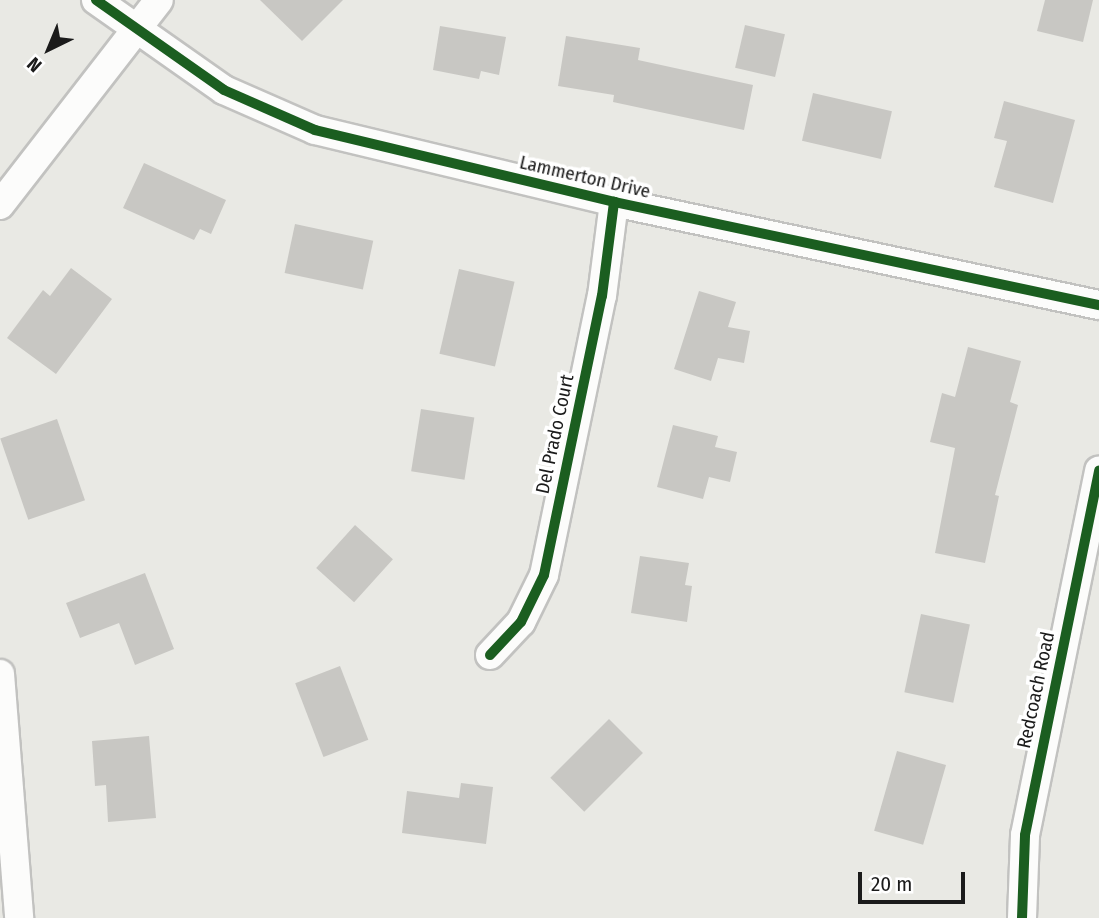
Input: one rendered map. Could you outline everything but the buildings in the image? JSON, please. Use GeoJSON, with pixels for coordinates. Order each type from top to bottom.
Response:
{"type":"FeatureCollection","features":[{"type":"Feature","properties":{"kind":"street","name":"Lammerton Drive"},"geometry":{"type":"LineString","coordinates":[[96,0],[224,90],[315,130],[614,202],[1099,305]]}},
{"type":"Feature","properties":{"kind":"street"},"geometry":{"type":"LineString","coordinates":[[0,205],[133,28],[159,0]]}},
{"type":"Feature","properties":{"kind":"street","name":"Del Prado Court"},"geometry":{"type":"LineString","coordinates":[[490,655],[521,622],[544,575],[602,296],[614,202]]}},
{"type":"Feature","properties":{"kind":"street","name":"Redcoach Road"},"geometry":{"type":"LineString","coordinates":[[1022,918],[1025,835],[1099,470]]}},
{"type":"Feature","properties":{"kind":"street"},"geometry":{"type":"LineString","coordinates":[[0,674],[19,918]]}},
{"type":"Feature","properties":{"kind":"cycle path"},"geometry":{"type":"LineString","coordinates":[[96,0],[224,90],[315,130],[614,202],[1099,305]]}},
{"type":"Feature","properties":{"kind":"cycle path"},"geometry":{"type":"LineString","coordinates":[[490,655],[521,622],[544,575],[602,296],[614,202]]}},
{"type":"Feature","properties":{"kind":"cycle path"},"geometry":{"type":"LineString","coordinates":[[1022,918],[1025,835],[1099,470]]}}]}
